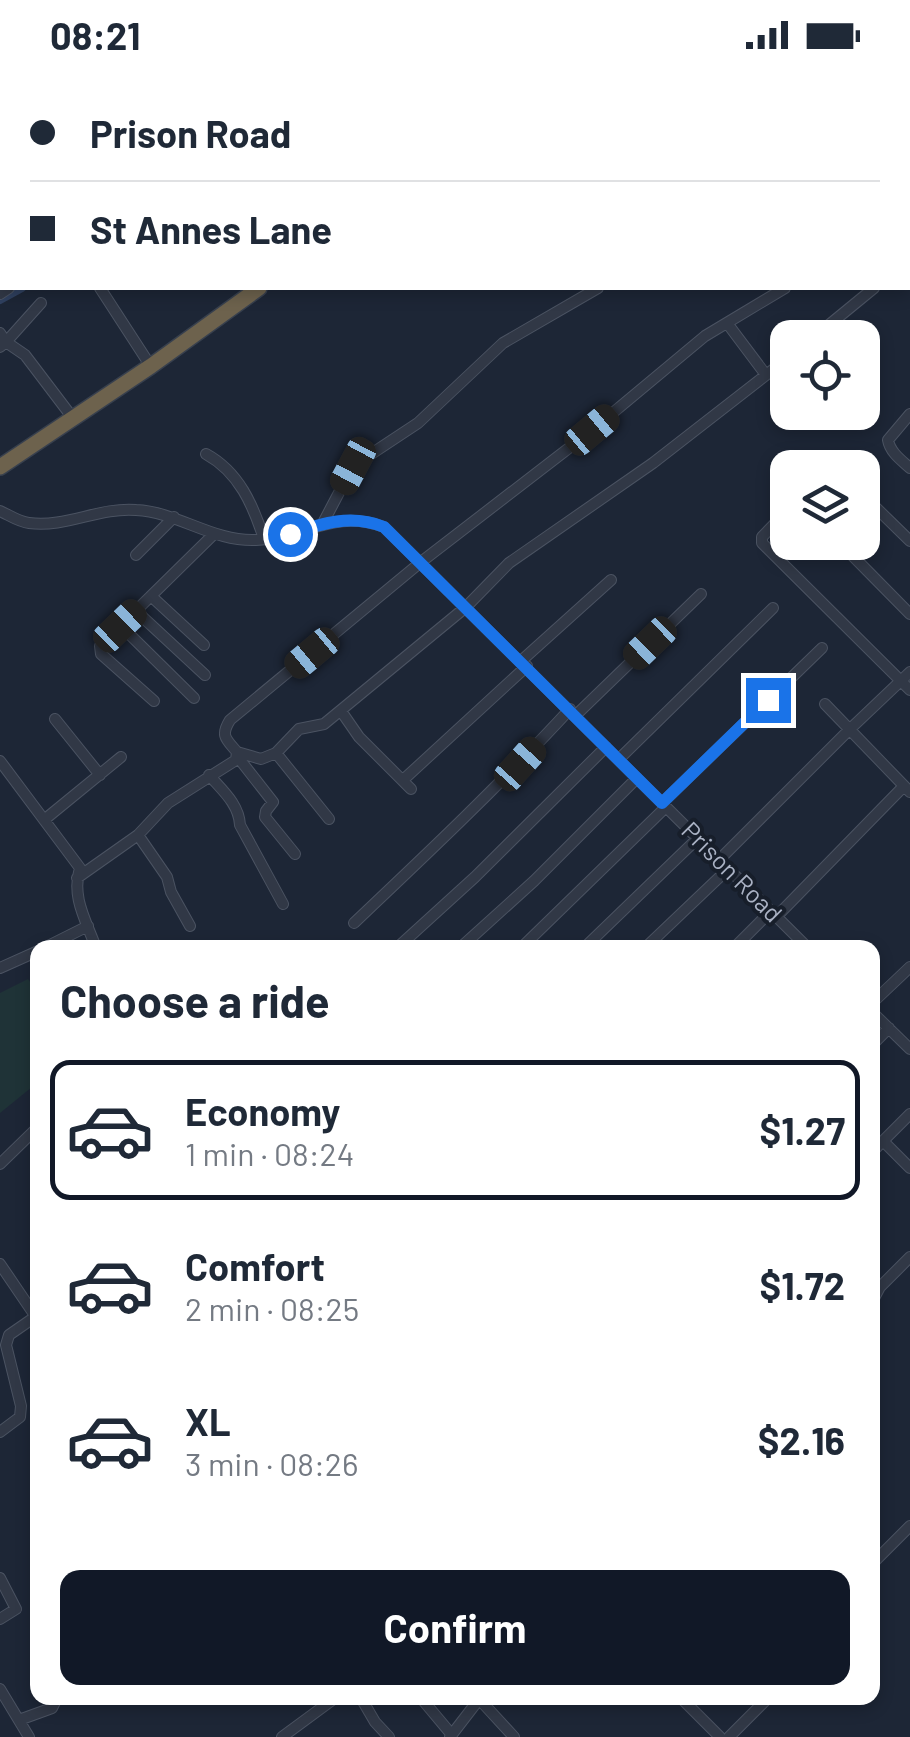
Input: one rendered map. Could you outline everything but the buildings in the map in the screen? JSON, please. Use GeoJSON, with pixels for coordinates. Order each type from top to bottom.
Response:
{"type":"FeatureCollection","features":[{"type":"Feature","properties":{"kind":"highway"},"geometry":{"type":"LineString","coordinates":[[0,458],[148,362],[247,290]]}},
{"type":"Feature","properties":{"kind":"highway"},"geometry":{"type":"LineString","coordinates":[[0,467],[257,290]]}},
{"type":"Feature","properties":{"kind":"street"},"geometry":{"type":"LineString","coordinates":[[101,290],[148,362]]}},
{"type":"Feature","properties":{"kind":"street"},"geometry":{"type":"LineString","coordinates":[[323,523],[353,466],[418,423],[503,343],[595,290]]}},
{"type":"Feature","properties":{"kind":"street"},"geometry":{"type":"LineString","coordinates":[[295,854],[265,817],[273,802],[225,737],[224,729],[230,720],[704,336],[783,290]]}},
{"type":"Feature","properties":{"kind":"street"},"geometry":{"type":"LineString","coordinates":[[835,320],[872,290]]}},
{"type":"Feature","properties":{"kind":"street"},"geometry":{"type":"LineString","coordinates":[[42,303],[2,340],[25,355],[69,412]]}},
{"type":"Feature","properties":{"kind":"street"},"geometry":{"type":"LineString","coordinates":[[727,323],[766,375]]}},
{"type":"Feature","properties":{"kind":"street"},"geometry":{"type":"LineString","coordinates":[[237,754],[261,758],[276,753],[300,729],[324,724],[466,607],[508,564],[653,463],[770,372]]}},
{"type":"Feature","properties":{"kind":"street"},"geometry":{"type":"LineString","coordinates":[[910,414],[888,440],[892,450],[910,468]]}},
{"type":"Feature","properties":{"kind":"street"},"geometry":{"type":"LineString","coordinates":[[206,454],[234,475],[257,517],[264,540]]}},
{"type":"Feature","properties":{"kind":"street","name":"Prison Road"},"geometry":{"type":"LineString","coordinates":[[0,511],[26,523],[69,522],[124,510],[159,512],[236,540],[264,540],[343,519],[384,527],[800,940]]}},
{"type":"Feature","properties":{"kind":"street"},"geometry":{"type":"LineString","coordinates":[[880,512],[910,541]]}},
{"type":"Feature","properties":{"kind":"street"},"geometry":{"type":"LineString","coordinates":[[136,555],[174,517]]}},
{"type":"Feature","properties":{"kind":"street"},"geometry":{"type":"LineString","coordinates":[[770,529],[762,537],[762,543],[770,550]]}},
{"type":"Feature","properties":{"kind":"street"},"geometry":{"type":"LineString","coordinates":[[154,702],[101,654],[100,646],[214,534]]}},
{"type":"Feature","properties":{"kind":"street"},"geometry":{"type":"LineString","coordinates":[[780,560],[905,676],[910,690]]}},
{"type":"Feature","properties":{"kind":"street"},"geometry":{"type":"LineString","coordinates":[[856,560],[910,614]]}},
{"type":"Feature","properties":{"kind":"street"},"geometry":{"type":"LineString","coordinates":[[341,711],[360,737],[407,784],[612,580]]}},
{"type":"Feature","properties":{"kind":"street"},"geometry":{"type":"LineString","coordinates":[[354,923],[700,594]]}},
{"type":"Feature","properties":{"kind":"street"},"geometry":{"type":"LineString","coordinates":[[151,596],[204,646]]}},
{"type":"Feature","properties":{"kind":"street"},"geometry":{"type":"LineString","coordinates":[[619,759],[772,608]]}},
{"type":"Feature","properties":{"kind":"street"},"geometry":{"type":"LineString","coordinates":[[136,611],[205,675]]}},
{"type":"Feature","properties":{"kind":"street"},"geometry":{"type":"LineString","coordinates":[[120,626],[194,698]]}},
{"type":"Feature","properties":{"kind":"street"},"geometry":{"type":"LineString","coordinates":[[529,940],[822,648]]}},
{"type":"Feature","properties":{"kind":"street"},"geometry":{"type":"LineString","coordinates":[[653,940],[849,730],[905,676]]}},
{"type":"Feature","properties":{"kind":"street"},"geometry":{"type":"LineString","coordinates":[[743,940],[907,789],[826,704]]}},
{"type":"Feature","properties":{"kind":"street"},"geometry":{"type":"LineString","coordinates":[[55,719],[100,775]]}},
{"type":"Feature","properties":{"kind":"street"},"geometry":{"type":"LineString","coordinates":[[406,940],[606,747]]}},
{"type":"Feature","properties":{"kind":"street"},"geometry":{"type":"LineString","coordinates":[[276,753],[329,819]]}},
{"type":"Feature","properties":{"kind":"street"},"geometry":{"type":"LineString","coordinates":[[76,878],[138,835],[168,803],[236,760],[237,754]]}},
{"type":"Feature","properties":{"kind":"street"},"geometry":{"type":"LineString","coordinates":[[44,820],[122,757]]}},
{"type":"Feature","properties":{"kind":"street"},"geometry":{"type":"LineString","coordinates":[[0,762],[80,868],[76,878],[78,906],[93,940]]}},
{"type":"Feature","properties":{"kind":"street"},"geometry":{"type":"LineString","coordinates":[[209,775],[235,806],[240,825],[283,904]]}},
{"type":"Feature","properties":{"kind":"street"},"geometry":{"type":"LineString","coordinates":[[469,940],[637,778]]}},
{"type":"Feature","properties":{"kind":"street"},"geometry":{"type":"LineString","coordinates":[[138,835],[166,877],[190,926]]}},
{"type":"Feature","properties":{"kind":"street"},"geometry":{"type":"LineString","coordinates":[[593,940],[697,839]]}},
{"type":"Feature","properties":{"kind":"street"},"geometry":{"type":"LineString","coordinates":[[60,940],[88,926]]}},
{"type":"Feature","properties":{"kind":"street"},"geometry":{"type":"LineString","coordinates":[[0,968],[30,955]]}},
{"type":"Feature","properties":{"kind":"street"},"geometry":{"type":"LineString","coordinates":[[880,996],[910,967]]}},
{"type":"Feature","properties":{"kind":"street"},"geometry":{"type":"LineString","coordinates":[[880,1020],[910,1049]]}},
{"type":"Feature","properties":{"kind":"street"},"geometry":{"type":"LineString","coordinates":[[880,1037],[889,1028]]}},
{"type":"Feature","properties":{"kind":"street"},"geometry":{"type":"LineString","coordinates":[[880,1144],[910,1114]]}},
{"type":"Feature","properties":{"kind":"street"},"geometry":{"type":"LineString","coordinates":[[0,1164],[30,1135]]}},
{"type":"Feature","properties":{"kind":"street"},"geometry":{"type":"LineString","coordinates":[[883,1141],[910,1168]]}},
{"type":"Feature","properties":{"kind":"street"},"geometry":{"type":"LineString","coordinates":[[880,1280],[910,1256]]}},
{"type":"Feature","properties":{"kind":"street"},"geometry":{"type":"LineString","coordinates":[[0,1264],[30,1307]]}},
{"type":"Feature","properties":{"kind":"street"},"geometry":{"type":"LineString","coordinates":[[0,1432],[20,1418],[21,1406],[6,1345],[9,1335],[30,1322]]}},
{"type":"Feature","properties":{"kind":"street"},"geometry":{"type":"LineString","coordinates":[[880,1556],[910,1526]]}},
{"type":"Feature","properties":{"kind":"street"},"geometry":{"type":"LineString","coordinates":[[0,1578],[16,1609],[0,1619]]}},
{"type":"Feature","properties":{"kind":"street"},"geometry":{"type":"LineString","coordinates":[[0,1690],[29,1737]]}},
{"type":"Feature","properties":{"kind":"street"},"geometry":{"type":"LineString","coordinates":[[19,1720],[54,1705]]}},
{"type":"Feature","properties":{"kind":"street"},"geometry":{"type":"LineString","coordinates":[[282,1737],[325,1705]]}},
{"type":"Feature","properties":{"kind":"street"},"geometry":{"type":"LineString","coordinates":[[365,1705],[374,1722],[390,1737]]}},
{"type":"Feature","properties":{"kind":"street"},"geometry":{"type":"LineString","coordinates":[[427,1705],[451,1736],[475,1705]]}},
{"type":"Feature","properties":{"kind":"street"},"geometry":{"type":"LineString","coordinates":[[485,1705],[514,1737]]}},
{"type":"Feature","properties":{"kind":"street"},"geometry":{"type":"LineString","coordinates":[[688,1705],[720,1737]]}},
{"type":"Feature","properties":{"kind":"street"},"geometry":{"type":"LineString","coordinates":[[729,1737],[761,1705]]}},
{"type":"Feature","properties":{"kind":"green space"},"geometry":{"type":"Polygon","coordinates":[[[28,979],[30,982],[30,1089],[0,1113],[0,993],[28,979]]]}},
{"type":"Feature","properties":{"kind":"waterway"},"geometry":{"type":"LineString","coordinates":[[0,300],[18,290]]}},
{"type":"Feature","properties":{"kind":"route"},"geometry":{"type":"LineString","coordinates":[[290,534],[343,519],[384,527],[662,803],[768,700]]}}]}
